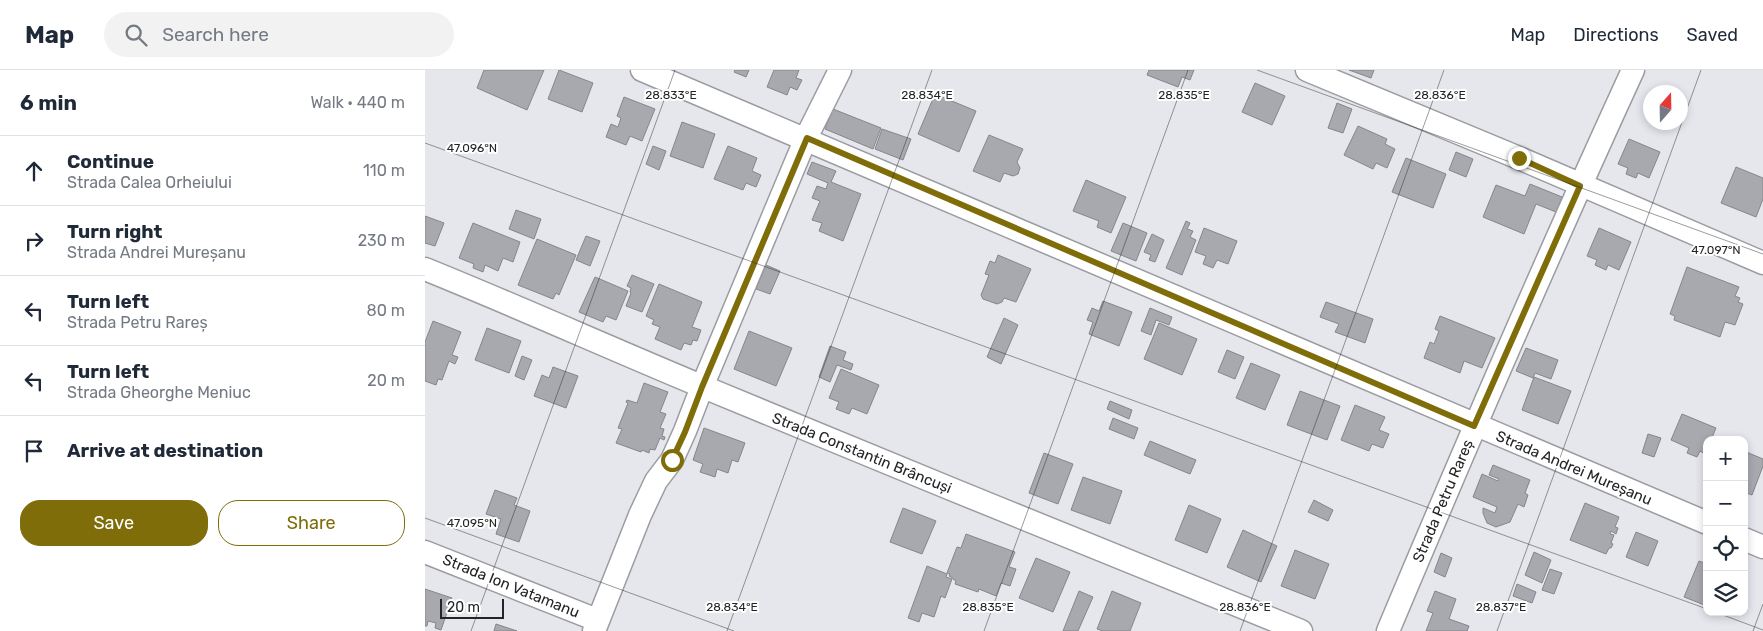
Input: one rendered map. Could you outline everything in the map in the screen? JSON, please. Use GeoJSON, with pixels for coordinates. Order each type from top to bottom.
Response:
{"type":"FeatureCollection","features":[{"type":"Feature","properties":{"kind":"street","name":"Strada Andrei Mureșanu"},"geometry":{"type":"LineString","coordinates":[[642,70],[807,138],[1474,426],[1703,521]]}},
{"type":"Feature","properties":{"kind":"street"},"geometry":{"type":"LineString","coordinates":[[595,625],[656,481],[672,460],[685,432],[702,387],[807,138],[839,70]]}},
{"type":"Feature","properties":{"kind":"street"},"geometry":{"type":"LineString","coordinates":[[1307,70],[1519,158],[1580,186],[1763,263]]}},
{"type":"Feature","properties":{"kind":"street","name":"Strada Petru Rareș"},"geometry":{"type":"LineString","coordinates":[[1388,631],[1474,426],[1633,70]]}},
{"type":"Feature","properties":{"kind":"street","name":"Strada Constantin Brâncuși"},"geometry":{"type":"LineString","coordinates":[[425,269],[702,387],[1301,631]]}},
{"type":"Feature","properties":{"kind":"street"},"geometry":{"type":"LineString","coordinates":[[1748,541],[1763,547]]}},
{"type":"Feature","properties":{"kind":"street","name":"Strada Ion Vatamanu"},"geometry":{"type":"LineString","coordinates":[[425,552],[595,625]]}},
{"type":"Feature","properties":{"kind":"building"},"geometry":{"type":"Polygon","coordinates":[[[484,70],[544,70],[527,110],[477,88],[484,70]]]}},
{"type":"Feature","properties":{"kind":"building"},"geometry":{"type":"Polygon","coordinates":[[[559,70],[593,83],[582,112],[548,99],[559,70]]]}},
{"type":"Feature","properties":{"kind":"building"},"geometry":{"type":"Polygon","coordinates":[[[735,70],[749,70],[746,77],[734,72],[735,70]]]}},
{"type":"Feature","properties":{"kind":"building"},"geometry":{"type":"Polygon","coordinates":[[[774,70],[799,70],[796,78],[802,80],[797,90],[790,87],[787,95],[767,87],[774,70]]]}},
{"type":"Feature","properties":{"kind":"building"},"geometry":{"type":"Polygon","coordinates":[[[1149,70],[1194,70],[1190,80],[1182,77],[1178,87],[1147,75],[1149,70]]]}},
{"type":"Feature","properties":{"kind":"building"},"geometry":{"type":"Polygon","coordinates":[[[1349,70],[1374,70],[1371,78],[1349,70]]]}},
{"type":"Feature","properties":{"kind":"building"},"geometry":{"type":"Polygon","coordinates":[[[1255,83],[1285,96],[1272,125],[1242,112],[1255,83]]]}},
{"type":"Feature","properties":{"kind":"building"},"geometry":{"type":"Polygon","coordinates":[[[935,94],[976,111],[959,152],[918,134],[935,94]]]}},
{"type":"Feature","properties":{"kind":"building"},"geometry":{"type":"Polygon","coordinates":[[[624,97],[655,109],[642,141],[630,136],[626,145],[606,137],[611,124],[618,127],[621,118],[617,116],[624,97]]]}},
{"type":"Feature","properties":{"kind":"building"},"geometry":{"type":"Polygon","coordinates":[[[1337,103],[1352,109],[1343,133],[1328,128],[1337,103]]]}},
{"type":"Feature","properties":{"kind":"building"},"geometry":{"type":"Polygon","coordinates":[[[833,109],[881,128],[873,149],[825,129],[833,109]]]}},
{"type":"Feature","properties":{"kind":"building"},"geometry":{"type":"Polygon","coordinates":[[[682,122],[715,134],[703,168],[670,156],[682,122]]]}},
{"type":"Feature","properties":{"kind":"building"},"geometry":{"type":"Polygon","coordinates":[[[1358,126],[1387,139],[1385,144],[1395,149],[1387,168],[1376,163],[1373,169],[1344,155],[1358,126]]]}},
{"type":"Feature","properties":{"kind":"building"},"geometry":{"type":"Polygon","coordinates":[[[882,129],[911,139],[903,160],[875,149],[882,129]]]}},
{"type":"Feature","properties":{"kind":"building"},"geometry":{"type":"Polygon","coordinates":[[[989,135],[1023,149],[1017,162],[1020,168],[1018,174],[1013,176],[1004,173],[1000,182],[973,171],[989,135]]]}},
{"type":"Feature","properties":{"kind":"building"},"geometry":{"type":"Polygon","coordinates":[[[1629,139],[1660,152],[1649,178],[1638,173],[1636,178],[1626,174],[1628,168],[1618,164],[1629,139]]]}},
{"type":"Feature","properties":{"kind":"building"},"geometry":{"type":"Polygon","coordinates":[[[653,146],[666,151],[659,170],[646,164],[653,146]]]}},
{"type":"Feature","properties":{"kind":"building"},"geometry":{"type":"Polygon","coordinates":[[[728,146],[757,158],[752,171],[761,175],[756,187],[746,183],[743,190],[714,179],[728,146]]]}},
{"type":"Feature","properties":{"kind":"building"},"geometry":{"type":"Polygon","coordinates":[[[1456,152],[1473,159],[1466,177],[1449,170],[1456,152]]]}},
{"type":"Feature","properties":{"kind":"building"},"geometry":{"type":"Polygon","coordinates":[[[1406,158],[1446,174],[1433,208],[1392,192],[1406,158]]]}},
{"type":"Feature","properties":{"kind":"building"},"geometry":{"type":"Polygon","coordinates":[[[812,162],[836,171],[831,182],[861,194],[843,241],[819,231],[822,223],[812,220],[820,201],[812,198],[817,186],[826,189],[828,183],[807,174],[812,162]]]}},
{"type":"Feature","properties":{"kind":"building"},"geometry":{"type":"Polygon","coordinates":[[[1736,167],[1763,178],[1763,199],[1756,217],[1721,203],[1736,167]]]}},
{"type":"Feature","properties":{"kind":"building"},"geometry":{"type":"Polygon","coordinates":[[[1086,180],[1126,197],[1111,233],[1097,227],[1099,221],[1073,211],[1086,180]]]}},
{"type":"Feature","properties":{"kind":"building"},"geometry":{"type":"Polygon","coordinates":[[[1530,184],[1562,197],[1556,212],[1536,204],[1524,234],[1483,217],[1496,185],[1525,196],[1530,184]]]}},
{"type":"Feature","properties":{"kind":"building"},"geometry":{"type":"Polygon","coordinates":[[[516,210],[541,219],[534,239],[509,229],[516,210]]]}},
{"type":"Feature","properties":{"kind":"building"},"geometry":{"type":"Polygon","coordinates":[[[425,216],[444,223],[435,246],[425,243],[425,216]]]}},
{"type":"Feature","properties":{"kind":"building"},"geometry":{"type":"Polygon","coordinates":[[[1186,221],[1190,223],[1187,229],[1193,231],[1190,237],[1196,240],[1182,275],[1166,268],[1186,221]]]}},
{"type":"Feature","properties":{"kind":"building"},"geometry":{"type":"Polygon","coordinates":[[[473,223],[520,242],[513,262],[503,258],[498,271],[485,265],[483,272],[473,268],[474,264],[459,258],[473,223]]]}},
{"type":"Feature","properties":{"kind":"building"},"geometry":{"type":"Polygon","coordinates":[[[1123,223],[1147,233],[1136,261],[1111,251],[1123,223]]]}},
{"type":"Feature","properties":{"kind":"building"},"geometry":{"type":"Polygon","coordinates":[[[1204,228],[1237,241],[1228,264],[1217,260],[1213,268],[1203,264],[1206,256],[1195,252],[1204,228]]]}},
{"type":"Feature","properties":{"kind":"building"},"geometry":{"type":"Polygon","coordinates":[[[1599,228],[1631,242],[1619,270],[1608,265],[1606,270],[1595,265],[1597,260],[1587,256],[1599,228]]]}},
{"type":"Feature","properties":{"kind":"building"},"geometry":{"type":"Polygon","coordinates":[[[1152,234],[1164,240],[1155,262],[1149,260],[1151,255],[1144,252],[1152,234]]]}},
{"type":"Feature","properties":{"kind":"building"},"geometry":{"type":"Polygon","coordinates":[[[586,236],[600,241],[590,266],[576,260],[586,236]]]}},
{"type":"Feature","properties":{"kind":"building"},"geometry":{"type":"Polygon","coordinates":[[[537,239],[576,255],[559,295],[556,293],[553,299],[518,285],[537,239]]]}},
{"type":"Feature","properties":{"kind":"building"},"geometry":{"type":"Polygon","coordinates":[[[998,255],[1031,269],[1016,302],[1004,298],[1002,302],[997,304],[983,299],[981,295],[989,275],[985,274],[990,261],[995,263],[998,255]]]}},
{"type":"Feature","properties":{"kind":"building"},"geometry":{"type":"Polygon","coordinates":[[[766,265],[780,271],[770,294],[756,289],[766,265]]]}},
{"type":"Feature","properties":{"kind":"building"},"geometry":{"type":"Polygon","coordinates":[[[1687,267],[1739,287],[1735,296],[1740,298],[1738,302],[1743,304],[1735,325],[1725,322],[1720,337],[1674,320],[1675,316],[1670,314],[1687,267]]]}},
{"type":"Feature","properties":{"kind":"building"},"geometry":{"type":"Polygon","coordinates":[[[632,275],[654,284],[642,312],[626,306],[631,293],[631,288],[627,286],[632,275]]]}},
{"type":"Feature","properties":{"kind":"building"},"geometry":{"type":"Polygon","coordinates":[[[595,277],[628,291],[616,320],[606,316],[603,322],[579,312],[595,277]]]}},
{"type":"Feature","properties":{"kind":"building"},"geometry":{"type":"Polygon","coordinates":[[[659,284],[702,302],[692,327],[701,330],[697,341],[693,340],[691,345],[684,343],[681,350],[655,339],[660,327],[652,324],[654,320],[646,316],[659,284]]]}},
{"type":"Feature","properties":{"kind":"building"},"geometry":{"type":"Polygon","coordinates":[[[1103,301],[1132,312],[1119,346],[1089,334],[1093,322],[1087,320],[1092,308],[1099,311],[1103,301]]]}},
{"type":"Feature","properties":{"kind":"building"},"geometry":{"type":"Polygon","coordinates":[[[1326,302],[1373,319],[1365,343],[1335,332],[1339,324],[1320,317],[1326,302]]]}},
{"type":"Feature","properties":{"kind":"building"},"geometry":{"type":"Polygon","coordinates":[[[1150,308],[1172,317],[1169,325],[1156,320],[1151,335],[1141,331],[1150,308]]]}},
{"type":"Feature","properties":{"kind":"building"},"geometry":{"type":"Polygon","coordinates":[[[1440,316],[1495,338],[1482,368],[1464,361],[1460,373],[1424,358],[1430,342],[1434,344],[1439,331],[1435,329],[1440,316]]]}},
{"type":"Feature","properties":{"kind":"building"},"geometry":{"type":"Polygon","coordinates":[[[1004,318],[1018,325],[1001,364],[987,357],[1004,318]]]}},
{"type":"Feature","properties":{"kind":"building"},"geometry":{"type":"Polygon","coordinates":[[[433,321],[461,332],[452,355],[458,357],[455,364],[449,361],[442,380],[438,379],[436,385],[425,381],[425,342],[433,321]]]}},
{"type":"Feature","properties":{"kind":"building"},"geometry":{"type":"Polygon","coordinates":[[[1159,323],[1197,339],[1182,375],[1144,359],[1159,323]]]}},
{"type":"Feature","properties":{"kind":"building"},"geometry":{"type":"Polygon","coordinates":[[[487,328],[521,341],[509,373],[475,360],[487,328]]]}},
{"type":"Feature","properties":{"kind":"building"},"geometry":{"type":"Polygon","coordinates":[[[749,331],[792,348],[776,386],[734,369],[749,331]]]}},
{"type":"Feature","properties":{"kind":"building"},"geometry":{"type":"Polygon","coordinates":[[[830,346],[846,352],[843,360],[853,364],[851,370],[837,365],[830,382],[819,377],[830,346]]]}},
{"type":"Feature","properties":{"kind":"building"},"geometry":{"type":"Polygon","coordinates":[[[1526,348],[1558,360],[1551,379],[1535,373],[1533,378],[1516,371],[1526,348]]]}},
{"type":"Feature","properties":{"kind":"building"},"geometry":{"type":"Polygon","coordinates":[[[1227,350],[1244,357],[1235,379],[1218,372],[1227,350]]]}},
{"type":"Feature","properties":{"kind":"building"},"geometry":{"type":"Polygon","coordinates":[[[522,356],[532,360],[524,380],[515,376],[522,356]]]}},
{"type":"Feature","properties":{"kind":"building"},"geometry":{"type":"Polygon","coordinates":[[[1251,363],[1280,375],[1265,410],[1236,398],[1251,363]]]}},
{"type":"Feature","properties":{"kind":"building"},"geometry":{"type":"Polygon","coordinates":[[[553,367],[578,376],[566,408],[534,396],[542,375],[549,378],[553,367]]]}},
{"type":"Feature","properties":{"kind":"building"},"geometry":{"type":"Polygon","coordinates":[[[841,369],[879,385],[867,414],[852,408],[849,414],[836,409],[839,402],[829,398],[841,369]]]}},
{"type":"Feature","properties":{"kind":"building"},"geometry":{"type":"Polygon","coordinates":[[[1534,377],[1571,391],[1558,424],[1522,410],[1534,377]]]}},
{"type":"Feature","properties":{"kind":"building"},"geometry":{"type":"Polygon","coordinates":[[[644,383],[668,392],[660,412],[666,414],[660,428],[664,429],[662,436],[665,437],[664,440],[660,438],[655,450],[650,449],[649,453],[616,443],[622,429],[618,428],[628,403],[626,402],[627,400],[637,403],[644,383]]]}},
{"type":"Feature","properties":{"kind":"building"},"geometry":{"type":"Polygon","coordinates":[[[1300,391],[1340,406],[1327,440],[1287,425],[1300,391]]]}},
{"type":"Feature","properties":{"kind":"building"},"geometry":{"type":"Polygon","coordinates":[[[1110,401],[1132,410],[1129,419],[1107,409],[1110,401]]]}},
{"type":"Feature","properties":{"kind":"building"},"geometry":{"type":"Polygon","coordinates":[[[1355,405],[1385,417],[1379,430],[1389,434],[1383,448],[1372,444],[1369,451],[1341,440],[1355,405]]]}},
{"type":"Feature","properties":{"kind":"building"},"geometry":{"type":"Polygon","coordinates":[[[1682,414],[1716,428],[1713,436],[1703,436],[1703,453],[1700,451],[1697,457],[1687,453],[1689,448],[1671,440],[1682,414]]]}},
{"type":"Feature","properties":{"kind":"building"},"geometry":{"type":"Polygon","coordinates":[[[1113,418],[1138,428],[1134,439],[1109,429],[1113,418]]]}},
{"type":"Feature","properties":{"kind":"building"},"geometry":{"type":"Polygon","coordinates":[[[704,428],[745,443],[738,462],[732,460],[728,473],[717,469],[715,477],[700,472],[703,464],[693,460],[704,428]]]}},
{"type":"Feature","properties":{"kind":"building"},"geometry":{"type":"Polygon","coordinates":[[[1648,434],[1661,438],[1654,457],[1642,453],[1648,434]]]}},
{"type":"Feature","properties":{"kind":"building"},"geometry":{"type":"Polygon","coordinates":[[[1150,441],[1196,460],[1190,474],[1144,455],[1150,441]]]}},
{"type":"Feature","properties":{"kind":"building"},"geometry":{"type":"Polygon","coordinates":[[[1044,453],[1073,464],[1058,504],[1029,493],[1044,453]]]}},
{"type":"Feature","properties":{"kind":"building"},"geometry":{"type":"Polygon","coordinates":[[[1748,453],[1763,459],[1763,466],[1752,495],[1748,494],[1748,453]]]}},
{"type":"Feature","properties":{"kind":"building"},"geometry":{"type":"Polygon","coordinates":[[[1493,465],[1530,480],[1525,493],[1528,495],[1524,507],[1518,504],[1510,522],[1496,527],[1487,523],[1483,508],[1495,513],[1497,507],[1473,497],[1482,474],[1498,481],[1499,479],[1489,475],[1493,465]]]}},
{"type":"Feature","properties":{"kind":"building"},"geometry":{"type":"Polygon","coordinates":[[[1083,477],[1122,491],[1110,524],[1071,510],[1083,477]]]}},
{"type":"Feature","properties":{"kind":"building"},"geometry":{"type":"Polygon","coordinates":[[[495,490],[517,498],[514,505],[530,511],[519,542],[496,534],[501,519],[486,514],[495,490]]]}},
{"type":"Feature","properties":{"kind":"building"},"geometry":{"type":"Polygon","coordinates":[[[1314,500],[1333,510],[1328,521],[1308,512],[1314,500]]]}},
{"type":"Feature","properties":{"kind":"building"},"geometry":{"type":"Polygon","coordinates":[[[1585,503],[1619,517],[1615,527],[1618,528],[1616,534],[1611,531],[1610,534],[1614,535],[1611,543],[1613,544],[1606,554],[1570,540],[1585,503]]]}},
{"type":"Feature","properties":{"kind":"building"},"geometry":{"type":"Polygon","coordinates":[[[1189,505],[1221,519],[1207,553],[1175,540],[1189,505]]]}},
{"type":"Feature","properties":{"kind":"building"},"geometry":{"type":"Polygon","coordinates":[[[903,508],[936,521],[922,554],[890,542],[903,508]]]}},
{"type":"Feature","properties":{"kind":"building"},"geometry":{"type":"Polygon","coordinates":[[[1243,530],[1277,546],[1261,582],[1227,567],[1243,530]]]}},
{"type":"Feature","properties":{"kind":"building"},"geometry":{"type":"Polygon","coordinates":[[[1636,532],[1658,541],[1648,566],[1626,557],[1636,532]]]}},
{"type":"Feature","properties":{"kind":"building"},"geometry":{"type":"Polygon","coordinates":[[[966,534],[1015,552],[1009,567],[1016,569],[1010,586],[1001,583],[996,596],[979,589],[978,592],[955,584],[956,581],[947,573],[957,547],[961,548],[966,534]]]}},
{"type":"Feature","properties":{"kind":"building"},"geometry":{"type":"Polygon","coordinates":[[[1295,550],[1329,564],[1315,599],[1281,586],[1295,550]]]}},
{"type":"Feature","properties":{"kind":"building"},"geometry":{"type":"Polygon","coordinates":[[[1534,552],[1551,560],[1542,583],[1525,575],[1534,552]]]}},
{"type":"Feature","properties":{"kind":"building"},"geometry":{"type":"Polygon","coordinates":[[[1441,553],[1452,558],[1445,577],[1434,572],[1441,553]]]}},
{"type":"Feature","properties":{"kind":"building"},"geometry":{"type":"Polygon","coordinates":[[[1036,558],[1070,572],[1053,612],[1019,598],[1036,558]]]}},
{"type":"Feature","properties":{"kind":"building"},"geometry":{"type":"Polygon","coordinates":[[[1699,561],[1703,562],[1703,604],[1684,597],[1699,561]]]}},
{"type":"Feature","properties":{"kind":"building"},"geometry":{"type":"Polygon","coordinates":[[[927,566],[947,574],[946,577],[952,579],[945,598],[941,596],[934,617],[922,613],[919,622],[908,618],[927,566]]]}},
{"type":"Feature","properties":{"kind":"building"},"geometry":{"type":"Polygon","coordinates":[[[1550,569],[1562,573],[1554,594],[1542,590],[1550,569]]]}},
{"type":"Feature","properties":{"kind":"building"},"geometry":{"type":"Polygon","coordinates":[[[1517,584],[1536,592],[1532,603],[1513,596],[1517,584]]]}},
{"type":"Feature","properties":{"kind":"building"},"geometry":{"type":"Polygon","coordinates":[[[425,589],[452,598],[441,630],[435,628],[436,623],[428,621],[427,626],[425,626],[425,589]]]}},
{"type":"Feature","properties":{"kind":"building"},"geometry":{"type":"Polygon","coordinates":[[[1079,591],[1093,597],[1078,631],[1063,631],[1079,591]]]}},
{"type":"Feature","properties":{"kind":"building"},"geometry":{"type":"Polygon","coordinates":[[[1112,591],[1141,603],[1130,631],[1103,631],[1097,629],[1112,591]]]}},
{"type":"Feature","properties":{"kind":"building"},"geometry":{"type":"Polygon","coordinates":[[[1435,591],[1456,599],[1449,619],[1469,626],[1467,631],[1426,631],[1433,613],[1427,611],[1435,591]]]}},
{"type":"Feature","properties":{"kind":"building"},"geometry":{"type":"Polygon","coordinates":[[[496,624],[517,631],[494,631],[496,624]]]}},
{"type":"Feature","properties":{"kind":"route"},"geometry":{"type":"LineString","coordinates":[[672,460],[807,138],[1474,426],[1580,186],[1519,158]]}}]}
